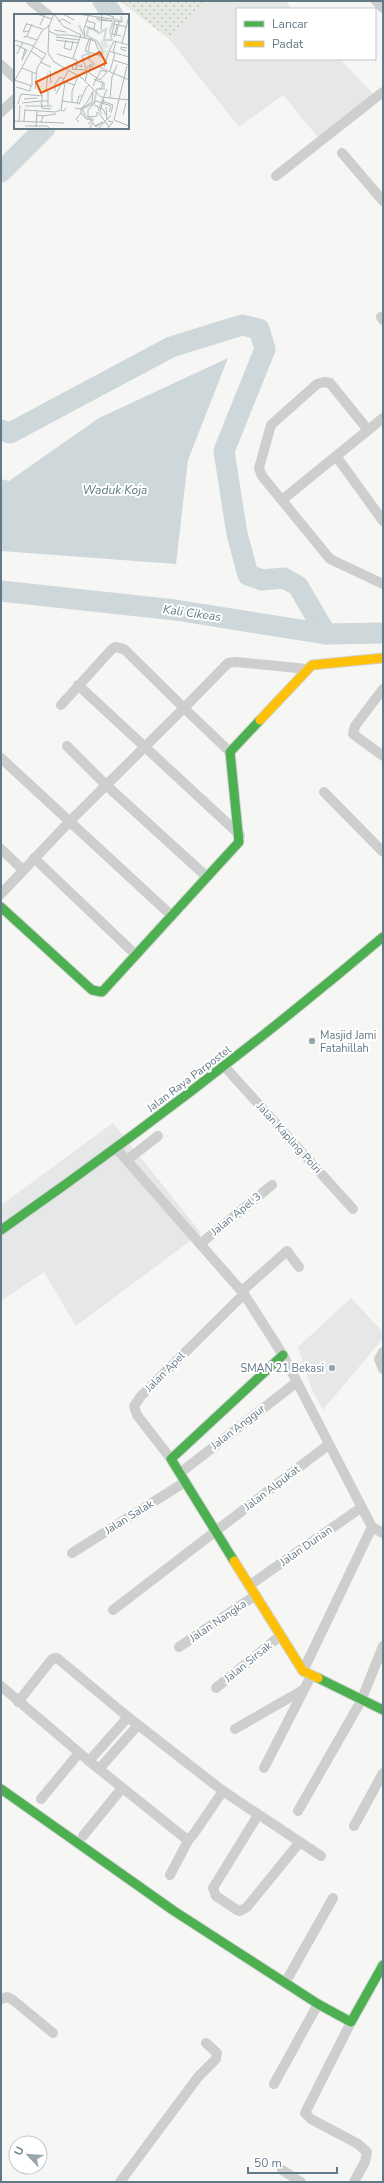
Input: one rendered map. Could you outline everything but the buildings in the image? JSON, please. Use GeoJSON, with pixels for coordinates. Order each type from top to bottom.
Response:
{"type":"FeatureCollection","features":[{"type":"Feature","properties":{"kind":"street"},"geometry":{"type":"LineString","coordinates":[[31,1],[47,14]]}},
{"type":"Feature","properties":{"kind":"street"},"geometry":{"type":"LineString","coordinates":[[376,1],[383,8]]}},
{"type":"Feature","properties":{"kind":"street"},"geometry":{"type":"LineString","coordinates":[[1,65],[14,77]]}},
{"type":"Feature","properties":{"kind":"street"},"geometry":{"type":"LineString","coordinates":[[276,176],[383,92]]}},
{"type":"Feature","properties":{"kind":"street"},"geometry":{"type":"LineString","coordinates":[[1,112],[14,100]]}},
{"type":"Feature","properties":{"kind":"street"},"geometry":{"type":"LineString","coordinates":[[342,153],[383,201]]}},
{"type":"Feature","properties":{"kind":"street"},"geometry":{"type":"LineString","coordinates":[[368,430],[330,383],[324,382],[317,384],[271,425],[259,468],[262,476],[330,559],[383,584]]}},
{"type":"Feature","properties":{"kind":"street"},"geometry":{"type":"LineString","coordinates":[[282,500],[383,418]]}},
{"type":"Feature","properties":{"kind":"street"},"geometry":{"type":"LineString","coordinates":[[336,456],[383,521]]}},
{"type":"Feature","properties":{"kind":"street"},"geometry":{"type":"LineString","coordinates":[[1,906],[97,992],[102,992],[239,842],[240,835],[230,752],[124,649],[119,647],[110,650],[60,705]]}},
{"type":"Feature","properties":{"kind":"street"},"geometry":{"type":"LineString","coordinates":[[230,752],[307,669],[317,664],[383,658]]}},
{"type":"Feature","properties":{"kind":"street"},"geometry":{"type":"LineString","coordinates":[[1,894],[144,745],[228,664],[236,662],[307,669]]}},
{"type":"Feature","properties":{"kind":"street"},"geometry":{"type":"LineString","coordinates":[[78,685],[240,835]]}},
{"type":"Feature","properties":{"kind":"street"},"geometry":{"type":"LineString","coordinates":[[383,689],[355,726],[353,734],[383,756]]}},
{"type":"Feature","properties":{"kind":"street"},"geometry":{"type":"LineString","coordinates":[[67,746],[106,785],[207,877]]}},
{"type":"Feature","properties":{"kind":"street"},"geometry":{"type":"LineString","coordinates":[[1,758],[172,916]]}},
{"type":"Feature","properties":{"kind":"street"},"geometry":{"type":"LineString","coordinates":[[324,792],[383,852]]}},
{"type":"Feature","properties":{"kind":"street"},"geometry":{"type":"LineString","coordinates":[[1,849],[23,870]]}},
{"type":"Feature","properties":{"kind":"street"},"geometry":{"type":"LineString","coordinates":[[34,858],[136,955]]}},
{"type":"Feature","properties":{"kind":"street","name":"Jalan Raya Parpostel"},"geometry":{"type":"LineString","coordinates":[[1,1230],[225,1068],[301,1008],[383,937]]}},
{"type":"Feature","properties":{"kind":"street","name":"Jalan Kapling Polri"},"geometry":{"type":"LineString","coordinates":[[225,1068],[354,1209]]}},
{"type":"Feature","properties":{"kind":"street"},"geometry":{"type":"LineString","coordinates":[[127,1160],[158,1136]]}},
{"type":"Feature","properties":{"kind":"street"},"geometry":{"type":"LineString","coordinates":[[116,1148],[243,1292],[283,1355],[328,1445],[372,1527],[383,1533]]}},
{"type":"Feature","properties":{"kind":"street","name":"Jalan Apel 3"},"geometry":{"type":"LineString","coordinates":[[200,1244],[272,1185]]}},
{"type":"Feature","properties":{"kind":"street"},"geometry":{"type":"LineString","coordinates":[[243,1292],[287,1251],[299,1267]]}},
{"type":"Feature","properties":{"kind":"street","name":"Jalan Apel"},"geometry":{"type":"LineString","coordinates":[[171,1459],[137,1415],[134,1406],[141,1396],[243,1292]]}},
{"type":"Feature","properties":{"kind":"street"},"geometry":{"type":"LineString","coordinates":[[383,1352],[379,1359],[383,1369]]}},
{"type":"Feature","properties":{"kind":"street"},"geometry":{"type":"LineString","coordinates":[[283,1355],[171,1459],[280,1636],[307,1674],[361,1701],[383,1710]]}},
{"type":"Feature","properties":{"kind":"street","name":"Jalan Anggur"},"geometry":{"type":"LineString","coordinates":[[183,1478],[297,1382]]}},
{"type":"Feature","properties":{"kind":"street","name":"Jalan Alpukat"},"geometry":{"type":"LineString","coordinates":[[113,1610],[328,1445]]}},
{"type":"Feature","properties":{"kind":"street","name":"Jalan Salak"},"geometry":{"type":"LineString","coordinates":[[72,1553],[183,1478]]}},
{"type":"Feature","properties":{"kind":"street","name":"Jalan Durian"},"geometry":{"type":"LineString","coordinates":[[250,1585],[362,1507]]}},
{"type":"Feature","properties":{"kind":"street"},"geometry":{"type":"LineString","coordinates":[[264,1768],[303,1690],[307,1674],[372,1527]]}},
{"type":"Feature","properties":{"kind":"street","name":"Jalan Nangka"},"geometry":{"type":"LineString","coordinates":[[180,1648],[256,1595]]}},
{"type":"Feature","properties":{"kind":"street","name":"Jalan Sirsak"},"geometry":{"type":"LineString","coordinates":[[216,1688],[280,1636]]}},
{"type":"Feature","properties":{"kind":"street"},"geometry":{"type":"LineString","coordinates":[[298,1811],[361,1701],[383,1646]]}},
{"type":"Feature","properties":{"kind":"street"},"geometry":{"type":"LineString","coordinates":[[18,1702],[52,1659],[57,1658],[128,1717],[223,1791],[299,1843],[321,1856]]}},
{"type":"Feature","properties":{"kind":"street"},"geometry":{"type":"LineString","coordinates":[[1,1686],[18,1702],[122,1788],[180,1834],[189,1839]]}},
{"type":"Feature","properties":{"kind":"street"},"geometry":{"type":"LineString","coordinates":[[235,1729],[303,1690]]}},
{"type":"Feature","properties":{"kind":"street"},"geometry":{"type":"LineString","coordinates":[[89,1761],[128,1717]]}},
{"type":"Feature","properties":{"kind":"street"},"geometry":{"type":"LineString","coordinates":[[99,1769],[138,1725]]}},
{"type":"Feature","properties":{"kind":"street"},"geometry":{"type":"LineString","coordinates":[[41,1799],[79,1753]]}},
{"type":"Feature","properties":{"kind":"street"},"geometry":{"type":"LineString","coordinates":[[354,1826],[383,1772]]}},
{"type":"Feature","properties":{"kind":"street"},"geometry":{"type":"LineString","coordinates":[[1,1788],[174,1911],[284,1983],[351,2022]]}},
{"type":"Feature","properties":{"kind":"street"},"geometry":{"type":"LineString","coordinates":[[83,1836],[122,1788]]}},
{"type":"Feature","properties":{"kind":"street"},"geometry":{"type":"LineString","coordinates":[[170,1875],[189,1839],[223,1791]]}},
{"type":"Feature","properties":{"kind":"street"},"geometry":{"type":"LineString","coordinates":[[258,1815],[213,1888],[216,1896],[237,1910],[240,1911],[247,1907],[299,1843]]}},
{"type":"Feature","properties":{"kind":"street"},"geometry":{"type":"LineString","coordinates":[[284,1983],[333,1898]]}},
{"type":"Feature","properties":{"kind":"street"},"geometry":{"type":"LineString","coordinates":[[354,2182],[365,2162],[366,2152],[358,2144],[311,2119],[305,2113],[351,2022],[383,1965]]}},
{"type":"Feature","properties":{"kind":"street"},"geometry":{"type":"LineString","coordinates":[[1,1999],[7,1997],[13,2000],[53,2032]]}},
{"type":"Feature","properties":{"kind":"street"},"geometry":{"type":"LineString","coordinates":[[274,2084],[318,2004]]}},
{"type":"Feature","properties":{"kind":"street"},"geometry":{"type":"LineString","coordinates":[[120,2182],[198,2077],[216,2059],[217,2053],[206,2043]]}},
{"type":"Feature","properties":{"kind":"street"},"geometry":{"type":"LineString","coordinates":[[282,2170],[301,2182]]}},
{"type":"Feature","properties":{"kind":"shaded area"},"geometry":{"type":"Polygon","coordinates":[[[120,1],[209,1],[169,39],[120,1]]]}},
{"type":"Feature","properties":{"kind":"shaded area"},"geometry":{"type":"Polygon","coordinates":[[[209,1],[285,1],[292,8],[236,8],[236,60],[341,60],[377,98],[320,140],[283,95],[239,127],[169,39],[209,1]]]}},
{"type":"Feature","properties":{"kind":"shaded area"},"geometry":{"type":"Polygon","coordinates":[[[113,1123],[201,1233],[76,1326],[44,1272],[1,1301],[1,1205],[113,1123]]]}},
{"type":"Feature","properties":{"kind":"shaded area","name":"SMAN 21 Bekasi"},"geometry":{"type":"Polygon","coordinates":[[[351,1298],[383,1332],[383,1338],[323,1410],[312,1390],[298,1347],[351,1298]]]}},
{"type":"Feature","properties":{"kind":"water","name":"Waduk Koja"},"geometry":{"type":"Polygon","coordinates":[[[228,358],[188,460],[176,564],[1,551],[1,479],[9,481],[99,418],[228,358]]]}},
{"type":"Feature","properties":{"kind":"waterway","name":"Kali Cikeas"},"geometry":{"type":"LineString","coordinates":[[103,1],[112,14]]}},
{"type":"Feature","properties":{"kind":"waterway","name":"Kali Cikeas"},"geometry":{"type":"LineString","coordinates":[[1,172],[44,129]]}},
{"type":"Feature","properties":{"kind":"waterway"},"geometry":{"type":"LineString","coordinates":[[1,430],[10,433],[171,347],[242,325],[259,329],[265,349],[224,451],[237,534],[248,575],[262,580],[284,578],[298,586],[326,634]]}},
{"type":"Feature","properties":{"kind":"waterway","name":"Kali Cikeas"},"geometry":{"type":"LineString","coordinates":[[1,591],[175,610],[326,634],[383,633]]}},
{"type":"Feature","properties":{"kind":"traffic: fast"},"geometry":{"type":"LineString","coordinates":[[1,907],[92,990],[102,992],[239,842],[230,752],[260,720]]}},
{"type":"Feature","properties":{"kind":"traffic: fast"},"geometry":{"type":"LineString","coordinates":[[1,1230],[99,1160],[195,1088],[290,1014],[383,937]]}},
{"type":"Feature","properties":{"kind":"traffic: fast"},"geometry":{"type":"LineString","coordinates":[[234,1561],[171,1459],[283,1355]]}},
{"type":"Feature","properties":{"kind":"traffic: fast"},"geometry":{"type":"LineString","coordinates":[[318,1678],[383,1710]]}},
{"type":"Feature","properties":{"kind":"traffic: fast"},"geometry":{"type":"LineString","coordinates":[[1,1789],[174,1911],[318,2004],[351,2022],[383,1965]]}},
{"type":"Feature","properties":{"kind":"traffic: slow"},"geometry":{"type":"LineString","coordinates":[[260,720],[312,665],[383,658]]}},
{"type":"Feature","properties":{"kind":"traffic: slow"},"geometry":{"type":"LineString","coordinates":[[234,1561],[303,1671],[318,1678]]}},
{"type":"Feature","properties":{"kind":"place","name":"Masjid Jami Fatahillah"},"geometry":{"type":"Point","coordinates":[312,1041]}},
{"type":"Feature","properties":{"kind":"place","name":"SMAN 21 Bekasi"},"geometry":{"type":"Point","coordinates":[332,1368]}}]}
